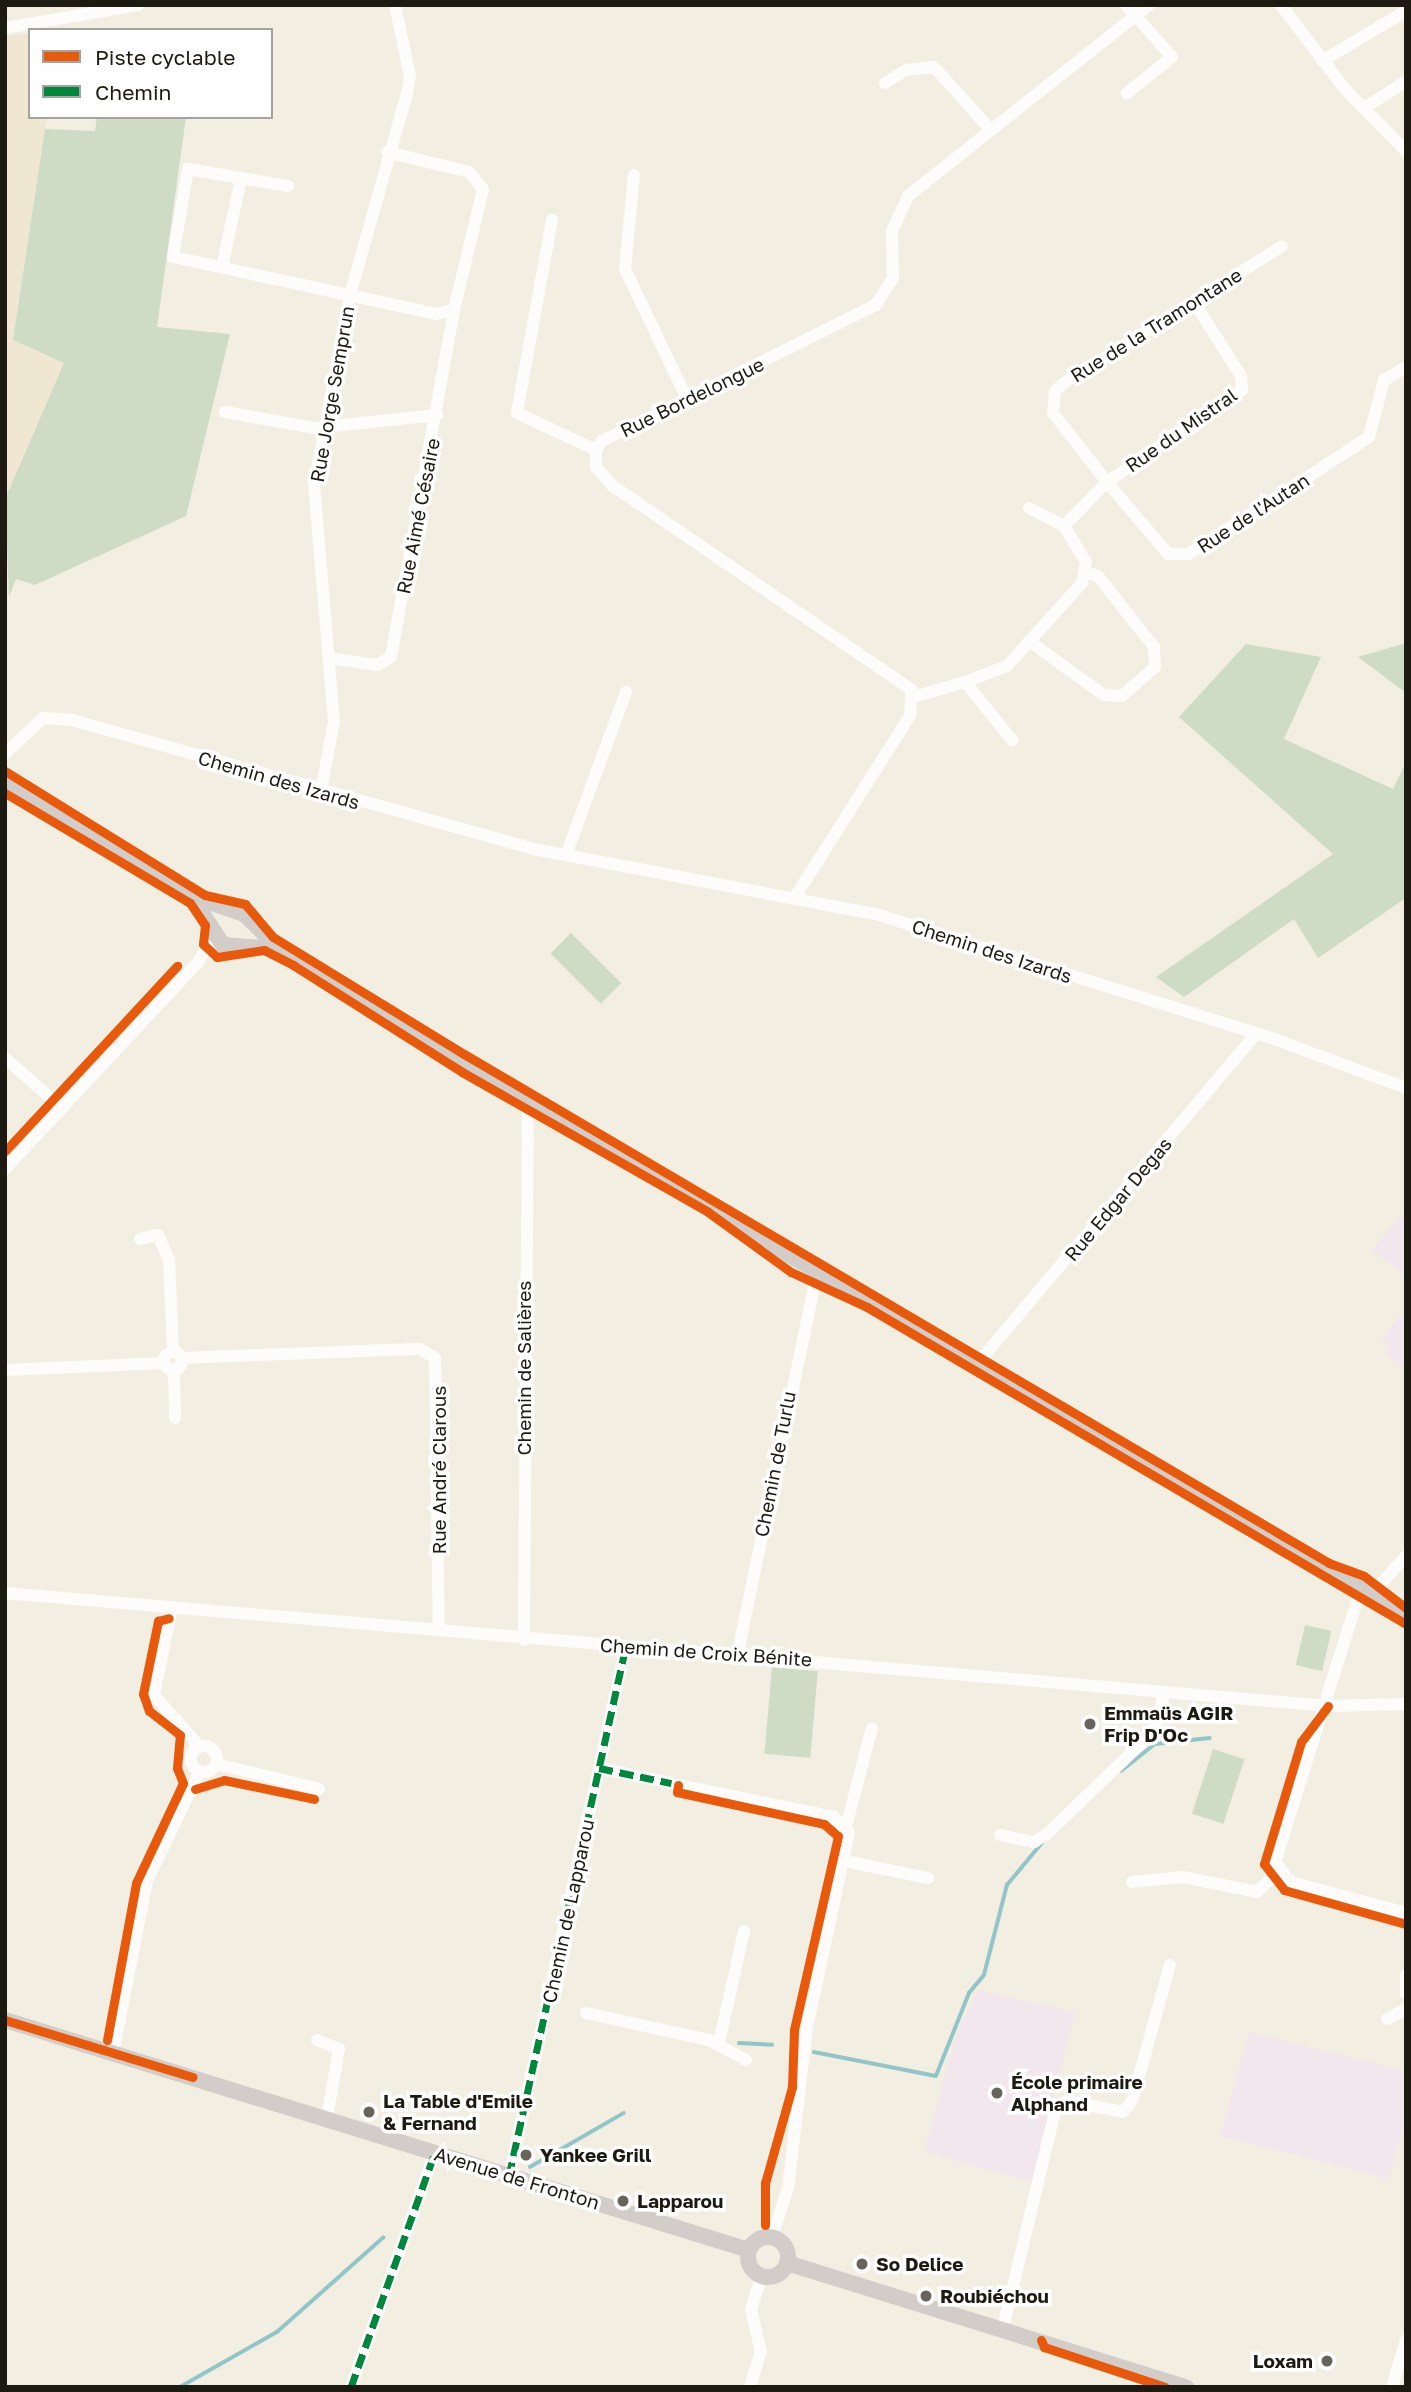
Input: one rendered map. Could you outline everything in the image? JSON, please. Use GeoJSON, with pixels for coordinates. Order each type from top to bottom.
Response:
{"type":"FeatureCollection","features":[{"type":"Feature","properties":{"kind":"main road"},"geometry":{"type":"LineString","coordinates":[[5,784],[191,896],[250,920],[280,949],[817,1274],[977,1364],[1406,1616]]}},
{"type":"Feature","properties":{"kind":"main road"},"geometry":{"type":"LineString","coordinates":[[191,896],[214,930],[236,945],[280,949]]}},
{"type":"Feature","properties":{"kind":"main road"},"geometry":{"type":"LineString","coordinates":[[214,930],[230,910]]}},
{"type":"Feature","properties":{"kind":"main road"},"geometry":{"type":"LineString","coordinates":[[236,945],[250,920]]}},
{"type":"Feature","properties":{"kind":"main road","name":"Avenue de Fronton"},"geometry":{"type":"LineString","coordinates":[[5,2020],[749,2250]]}},
{"type":"Feature","properties":{"kind":"main road"},"geometry":{"type":"LineString","coordinates":[[772,2237],[783,2244],[787,2263],[776,2274],[762,2276],[750,2266],[749,2250],[760,2238],[772,2237]]}},
{"type":"Feature","properties":{"kind":"main road"},"geometry":{"type":"LineString","coordinates":[[787,2263],[1186,2387]]}},
{"type":"Feature","properties":{"kind":"street"},"geometry":{"type":"LineString","coordinates":[[5,28],[138,5]]}},
{"type":"Feature","properties":{"kind":"street","name":"Rue Jorge Semprun"},"geometry":{"type":"LineString","coordinates":[[321,792],[334,722],[314,485],[351,295],[387,152],[410,76],[395,5]]}},
{"type":"Feature","properties":{"kind":"street"},"geometry":{"type":"LineString","coordinates":[[1126,5],[1172,57],[1127,93]]}},
{"type":"Feature","properties":{"kind":"street","name":"Rue Bordelongue"},"geometry":{"type":"LineString","coordinates":[[596,450],[687,399],[876,305],[893,278],[892,231],[908,196],[989,128],[1149,5]]}},
{"type":"Feature","properties":{"kind":"street"},"geometry":{"type":"LineString","coordinates":[[1281,5],[1322,61],[1406,150]]}},
{"type":"Feature","properties":{"kind":"street"},"geometry":{"type":"LineString","coordinates":[[1322,61],[1406,11]]}},
{"type":"Feature","properties":{"kind":"street"},"geometry":{"type":"LineString","coordinates":[[885,83],[906,71],[934,67],[989,128]]}},
{"type":"Feature","properties":{"kind":"street"},"geometry":{"type":"LineString","coordinates":[[1364,108],[1406,81]]}},
{"type":"Feature","properties":{"kind":"street","name":"Rue Aimé Césaire"},"geometry":{"type":"LineString","coordinates":[[329,658],[377,665],[391,657],[454,310],[483,189],[469,172],[387,152]]}},
{"type":"Feature","properties":{"kind":"street"},"geometry":{"type":"LineString","coordinates":[[288,186],[188,169],[173,257],[436,314],[454,310]]}},
{"type":"Feature","properties":{"kind":"street"},"geometry":{"type":"LineString","coordinates":[[634,176],[625,269],[687,399]]}},
{"type":"Feature","properties":{"kind":"street"},"geometry":{"type":"LineString","coordinates":[[222,267],[241,178]]}},
{"type":"Feature","properties":{"kind":"street"},"geometry":{"type":"LineString","coordinates":[[552,220],[516,413],[596,450],[596,467],[612,485],[906,682],[914,697]]}},
{"type":"Feature","properties":{"kind":"street","name":"Rue de la Tramontane"},"geometry":{"type":"LineString","coordinates":[[1107,482],[1053,413],[1051,398],[1064,383],[1282,246]]}},
{"type":"Feature","properties":{"kind":"street","name":"Rue du Mistral"},"geometry":{"type":"LineString","coordinates":[[1107,482],[1242,390],[1241,376],[1194,302]]}},
{"type":"Feature","properties":{"kind":"street","name":"Rue de l'Autan"},"geometry":{"type":"LineString","coordinates":[[1107,482],[1163,549],[1189,554],[1368,438],[1384,380],[1406,366]]}},
{"type":"Feature","properties":{"kind":"street"},"geometry":{"type":"LineString","coordinates":[[225,412],[325,427],[437,415]]}},
{"type":"Feature","properties":{"kind":"street"},"geometry":{"type":"LineString","coordinates":[[1064,526],[1107,482]]}},
{"type":"Feature","properties":{"kind":"street"},"geometry":{"type":"LineString","coordinates":[[1029,508],[1064,526],[1086,572],[1098,576],[1154,647],[1155,667],[1122,696],[1104,695],[1029,641]]}},
{"type":"Feature","properties":{"kind":"street"},"geometry":{"type":"LineString","coordinates":[[795,897],[883,762],[914,697],[1007,666],[1086,572]]}},
{"type":"Feature","properties":{"kind":"street"},"geometry":{"type":"LineString","coordinates":[[965,682],[1012,740]]}},
{"type":"Feature","properties":{"kind":"street"},"geometry":{"type":"LineString","coordinates":[[566,855],[626,692]]}},
{"type":"Feature","properties":{"kind":"street","name":"Chemin des Izards"},"geometry":{"type":"LineString","coordinates":[[5,754],[43,719],[55,716],[321,792],[566,855],[880,915],[1256,1034],[1406,1088]]}},
{"type":"Feature","properties":{"kind":"street"},"geometry":{"type":"LineString","coordinates":[[5,1169],[199,961],[214,930]]}},
{"type":"Feature","properties":{"kind":"street"},"geometry":{"type":"LineString","coordinates":[[199,961],[236,945]]}},
{"type":"Feature","properties":{"kind":"street","name":"Rue Edgar Degas"},"geometry":{"type":"LineString","coordinates":[[977,1364],[1245,1055],[1256,1034]]}},
{"type":"Feature","properties":{"kind":"street"},"geometry":{"type":"LineString","coordinates":[[5,1058],[62,1108]]}},
{"type":"Feature","properties":{"kind":"street","name":"Chemin de Salières"},"geometry":{"type":"LineString","coordinates":[[524,1640],[528,1097]]}},
{"type":"Feature","properties":{"kind":"street"},"geometry":{"type":"LineString","coordinates":[[140,1239],[158,1234],[169,1260],[177,1355],[169,1366],[175,1418]]}},
{"type":"Feature","properties":{"kind":"street","name":"Chemin de Turlu"},"geometry":{"type":"LineString","coordinates":[[737,1656],[817,1274]]}},
{"type":"Feature","properties":{"kind":"street","name":"Rue André Clarous"},"geometry":{"type":"LineString","coordinates":[[177,1355],[419,1349],[435,1358],[439,1630]]}},
{"type":"Feature","properties":{"kind":"street"},"geometry":{"type":"LineString","coordinates":[[5,1370],[169,1366]]}},
{"type":"Feature","properties":{"kind":"street"},"geometry":{"type":"LineString","coordinates":[[1406,1556],[1366,1591],[1328,1706],[1277,1843],[1279,1872],[1292,1882],[1406,1913]]}},
{"type":"Feature","properties":{"kind":"street","name":"Chemin de Croix Bénite"},"geometry":{"type":"LineString","coordinates":[[5,1593],[439,1630],[524,1640],[626,1646],[1328,1706],[1406,1704]]}},
{"type":"Feature","properties":{"kind":"street"},"geometry":{"type":"LineString","coordinates":[[172,1607],[154,1695],[200,1747],[213,1750],[216,1764]]}},
{"type":"Feature","properties":{"kind":"street","name":"Chemin de Lapparou"},"geometry":{"type":"LineString","coordinates":[[509,2176],[626,1646]]}},
{"type":"Feature","properties":{"kind":"street"},"geometry":{"type":"LineString","coordinates":[[1000,1835],[1034,1842],[1047,1834],[1153,1732],[1165,1692]]}},
{"type":"Feature","properties":{"kind":"street"},"geometry":{"type":"LineString","coordinates":[[772,2237],[788,2188],[807,2027],[845,1861],[846,1827],[872,1728]]}},
{"type":"Feature","properties":{"kind":"street"},"geometry":{"type":"LineString","coordinates":[[200,1747],[191,1759],[200,1771]]}},
{"type":"Feature","properties":{"kind":"street"},"geometry":{"type":"LineString","coordinates":[[113,2054],[147,1881],[200,1771],[216,1764],[319,1788]]}},
{"type":"Feature","properties":{"kind":"street"},"geometry":{"type":"LineString","coordinates":[[599,1768],[834,1817],[846,1827]]}},
{"type":"Feature","properties":{"kind":"street"},"geometry":{"type":"LineString","coordinates":[[845,1861],[928,1878]]}},
{"type":"Feature","properties":{"kind":"street"},"geometry":{"type":"LineString","coordinates":[[1132,1882],[1183,1877],[1257,1892],[1279,1872]]}},
{"type":"Feature","properties":{"kind":"street"},"geometry":{"type":"LineString","coordinates":[[719,2043],[744,1931]]}},
{"type":"Feature","properties":{"kind":"street"},"geometry":{"type":"LineString","coordinates":[[1003,2328],[1056,2108],[1067,2101],[1123,2112],[1132,2101],[1170,1965]]}},
{"type":"Feature","properties":{"kind":"street"},"geometry":{"type":"LineString","coordinates":[[1406,1975],[1406,1994]]}},
{"type":"Feature","properties":{"kind":"street"},"geometry":{"type":"LineString","coordinates":[[1387,2019],[1406,2009]]}},
{"type":"Feature","properties":{"kind":"street"},"geometry":{"type":"LineString","coordinates":[[586,2013],[719,2043],[746,2060]]}},
{"type":"Feature","properties":{"kind":"street"},"geometry":{"type":"LineString","coordinates":[[317,2040],[340,2049],[327,2118]]}},
{"type":"Feature","properties":{"kind":"street"},"geometry":{"type":"LineString","coordinates":[[351,2387],[435,2153]]}},
{"type":"Feature","properties":{"kind":"street"},"geometry":{"type":"LineString","coordinates":[[750,2387],[761,2352],[751,2309],[762,2276]]}},
{"type":"Feature","properties":{"kind":"street"},"geometry":{"type":"LineString","coordinates":[[1392,2387],[1406,2340]]}},
{"type":"Feature","properties":{"kind":"shaded area"},"geometry":{"type":"Polygon","coordinates":[[[28,34],[28,119],[47,119],[13,340],[64,363],[5,499],[5,36],[28,34]]]}},
{"type":"Feature","properties":{"kind":"shaded area"},"geometry":{"type":"Polygon","coordinates":[[[1406,1210],[1406,1277],[1372,1250],[1406,1210]]]}},
{"type":"Feature","properties":{"kind":"shaded area"},"geometry":{"type":"Polygon","coordinates":[[[1406,1310],[1406,1370],[1385,1353],[1390,1345],[1381,1338],[1406,1310]]]}},
{"type":"Feature","properties":{"kind":"shaded area","name":"École primaire Alphand"},"geometry":{"type":"Polygon","coordinates":[[[978,1990],[1075,2012],[1032,2182],[924,2152],[956,2035],[978,1990]]]}},
{"type":"Feature","properties":{"kind":"shaded area"},"geometry":{"type":"Polygon","coordinates":[[[1249,2032],[1406,2071],[1406,2115],[1389,2179],[1220,2136],[1249,2032]]]}},
{"type":"Feature","properties":{"kind":"green space"},"geometry":{"type":"Polygon","coordinates":[[[97,119],[186,119],[157,327],[230,334],[186,516],[35,585],[16,579],[9,597],[5,499],[64,363],[13,340],[45,129],[95,131],[97,119]]]}},
{"type":"Feature","properties":{"kind":"green space"},"geometry":{"type":"Polygon","coordinates":[[[1406,643],[1406,693],[1358,657],[1406,643]]]}},
{"type":"Feature","properties":{"kind":"green space"},"geometry":{"type":"Polygon","coordinates":[[[1246,644],[1321,657],[1284,739],[1393,789],[1406,762],[1406,898],[1318,958],[1294,919],[1184,997],[1156,977],[1333,854],[1179,717],[1246,644]]]}},
{"type":"Feature","properties":{"kind":"green space"},"geometry":{"type":"Polygon","coordinates":[[[571,933],[621,983],[601,1004],[550,954],[571,933]]]}},
{"type":"Feature","properties":{"kind":"green space"},"geometry":{"type":"Polygon","coordinates":[[[1305,1625],[1331,1631],[1322,1671],[1296,1665],[1305,1625]]]}},
{"type":"Feature","properties":{"kind":"green space"},"geometry":{"type":"Polygon","coordinates":[[[772,1667],[818,1671],[810,1758],[764,1754],[772,1667]]]}},
{"type":"Feature","properties":{"kind":"green space"},"geometry":{"type":"Polygon","coordinates":[[[1213,1749],[1244,1759],[1223,1824],[1192,1814],[1213,1749]]]}},
{"type":"Feature","properties":{"kind":"waterway"},"geometry":{"type":"LineString","coordinates":[[1121,1771],[1155,1744],[1210,1738]]}},
{"type":"Feature","properties":{"kind":"waterway"},"geometry":{"type":"LineString","coordinates":[[814,2052],[936,2076],[969,1993],[984,1975],[1007,1885],[1042,1843]]}},
{"type":"Feature","properties":{"kind":"waterway"},"geometry":{"type":"LineString","coordinates":[[739,2043],[772,2045]]}},
{"type":"Feature","properties":{"kind":"waterway"},"geometry":{"type":"LineString","coordinates":[[530,2167],[624,2113]]}},
{"type":"Feature","properties":{"kind":"waterway"},"geometry":{"type":"LineString","coordinates":[[180,2387],[277,2332],[383,2238]]}},
{"type":"Feature","properties":{"kind":"marked path"},"geometry":{"type":"LineString","coordinates":[[509,2176],[626,1646]]}},
{"type":"Feature","properties":{"kind":"marked path"},"geometry":{"type":"LineString","coordinates":[[599,1768],[671,1783]]}},
{"type":"Feature","properties":{"kind":"marked path"},"geometry":{"type":"LineString","coordinates":[[351,2387],[435,2153]]}},
{"type":"Feature","properties":{"kind":"cycle path"},"geometry":{"type":"LineString","coordinates":[[5,771],[205,895],[245,904],[273,937],[464,1054],[1329,1563],[1364,1576],[1406,1608]]}},
{"type":"Feature","properties":{"kind":"cycle path"},"geometry":{"type":"LineString","coordinates":[[5,793],[190,903],[205,925],[203,944],[217,957],[264,950],[293,965],[462,1072],[708,1212],[791,1272],[867,1307],[1406,1624]]}},
{"type":"Feature","properties":{"kind":"cycle path"},"geometry":{"type":"LineString","coordinates":[[5,1151],[177,966]]}},
{"type":"Feature","properties":{"kind":"cycle path"},"geometry":{"type":"LineString","coordinates":[[107,2040],[136,1883],[183,1783],[177,1768],[180,1735],[149,1711],[143,1694],[158,1621],[169,1618]]}},
{"type":"Feature","properties":{"kind":"cycle path"},"geometry":{"type":"LineString","coordinates":[[1328,1706],[1301,1742],[1264,1864],[1284,1890],[1406,1924]]}},
{"type":"Feature","properties":{"kind":"cycle path"},"geometry":{"type":"LineString","coordinates":[[195,1789],[224,1780],[314,1799]]}},
{"type":"Feature","properties":{"kind":"cycle path"},"geometry":{"type":"LineString","coordinates":[[678,1785],[677,1792],[824,1824],[838,1836],[794,2030],[792,2087],[765,2183],[765,2225]]}},
{"type":"Feature","properties":{"kind":"cycle path"},"geometry":{"type":"LineString","coordinates":[[5,2020],[193,2077]]}},
{"type":"Feature","properties":{"kind":"cycle path"},"geometry":{"type":"LineString","coordinates":[[1041,2340],[1044,2347],[1165,2387]]}},
{"type":"Feature","properties":{"kind":"place","name":"Emmaüs AGIR Frip D'Oc"},"geometry":{"type":"Point","coordinates":[1090,1724]}},
{"type":"Feature","properties":{"kind":"place","name":"École primaire Alphand"},"geometry":{"type":"Point","coordinates":[997,2093]}},
{"type":"Feature","properties":{"kind":"place","name":"La Table d'Emile & Fernand"},"geometry":{"type":"Point","coordinates":[369,2112]}},
{"type":"Feature","properties":{"kind":"place","name":"Yankee Grill"},"geometry":{"type":"Point","coordinates":[526,2155]}},
{"type":"Feature","properties":{"kind":"place","name":"Lapparou"},"geometry":{"type":"Point","coordinates":[623,2201]}},
{"type":"Feature","properties":{"kind":"place","name":"So Delice"},"geometry":{"type":"Point","coordinates":[862,2264]}},
{"type":"Feature","properties":{"kind":"place","name":"Roubiéchou"},"geometry":{"type":"Point","coordinates":[926,2296]}},
{"type":"Feature","properties":{"kind":"place","name":"Loxam"},"geometry":{"type":"Point","coordinates":[1327,2361]}}]}
